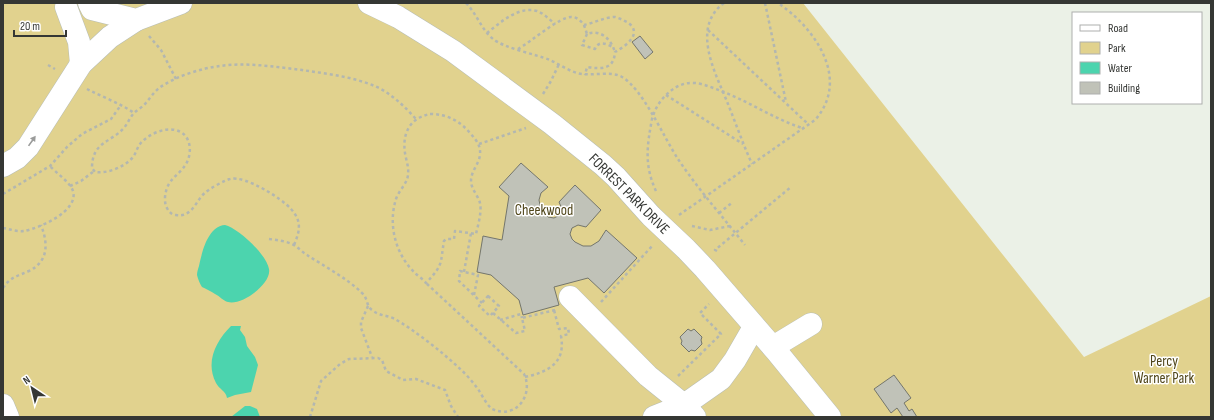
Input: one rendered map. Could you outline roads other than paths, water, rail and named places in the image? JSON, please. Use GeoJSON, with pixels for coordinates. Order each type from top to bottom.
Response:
{"type":"FeatureCollection","features":[{"type":"Feature","properties":{"kind":"lane"},"geometry":{"type":"LineString","coordinates":[[3,166],[17,158],[28,147],[77,71],[110,37],[136,20],[181,3]]}},
{"type":"Feature","properties":{"kind":"lane","name":"FORREST PARK DRIVE"},"geometry":{"type":"LineString","coordinates":[[369,3],[398,17],[453,51],[552,124],[612,173],[651,216],[705,269],[773,347],[830,417]]}},
{"type":"Feature","properties":{"kind":"lane"},"geometry":{"type":"LineString","coordinates":[[77,71],[80,42],[61,5],[90,6],[136,20]]}},
{"type":"Feature","properties":{"kind":"lane"},"geometry":{"type":"LineString","coordinates":[[572,306],[648,376],[689,411]]}},
{"type":"Feature","properties":{"kind":"lane"},"geometry":{"type":"LineString","coordinates":[[773,347],[811,324]]}},
{"type":"Feature","properties":{"kind":"lane"},"geometry":{"type":"LineString","coordinates":[[654,417],[689,411],[721,379],[735,360],[754,327]]}},
{"type":"Feature","properties":{"kind":"lane"},"geometry":{"type":"LineString","coordinates":[[3,405],[8,417]]}},
{"type":"Feature","properties":{"kind":"water"},"geometry":{"type":"Polygon","coordinates":[[[225,225],[237,231],[258,250],[267,263],[269,269],[269,275],[261,287],[240,301],[234,302],[228,302],[202,287],[197,275],[202,254],[210,235],[219,226],[225,225]]]}},
{"type":"Feature","properties":{"kind":"water"},"geometry":{"type":"Polygon","coordinates":[[[231,326],[241,326],[240,330],[245,337],[247,346],[255,357],[258,365],[251,392],[227,398],[216,383],[213,375],[212,360],[217,345],[231,326]]]}},
{"type":"Feature","properties":{"kind":"water"},"geometry":{"type":"Polygon","coordinates":[[[245,406],[250,406],[257,409],[260,417],[231,417],[245,406]]]}},
{"type":"Feature","properties":{"kind":"park label","name":"Cheekwood"},"geometry":{"type":"Point","coordinates":[544,210]}},
{"type":"Feature","properties":{"kind":"park label","name":"Percy Warner Park"},"geometry":{"type":"Point","coordinates":[1164,370]}}]}
